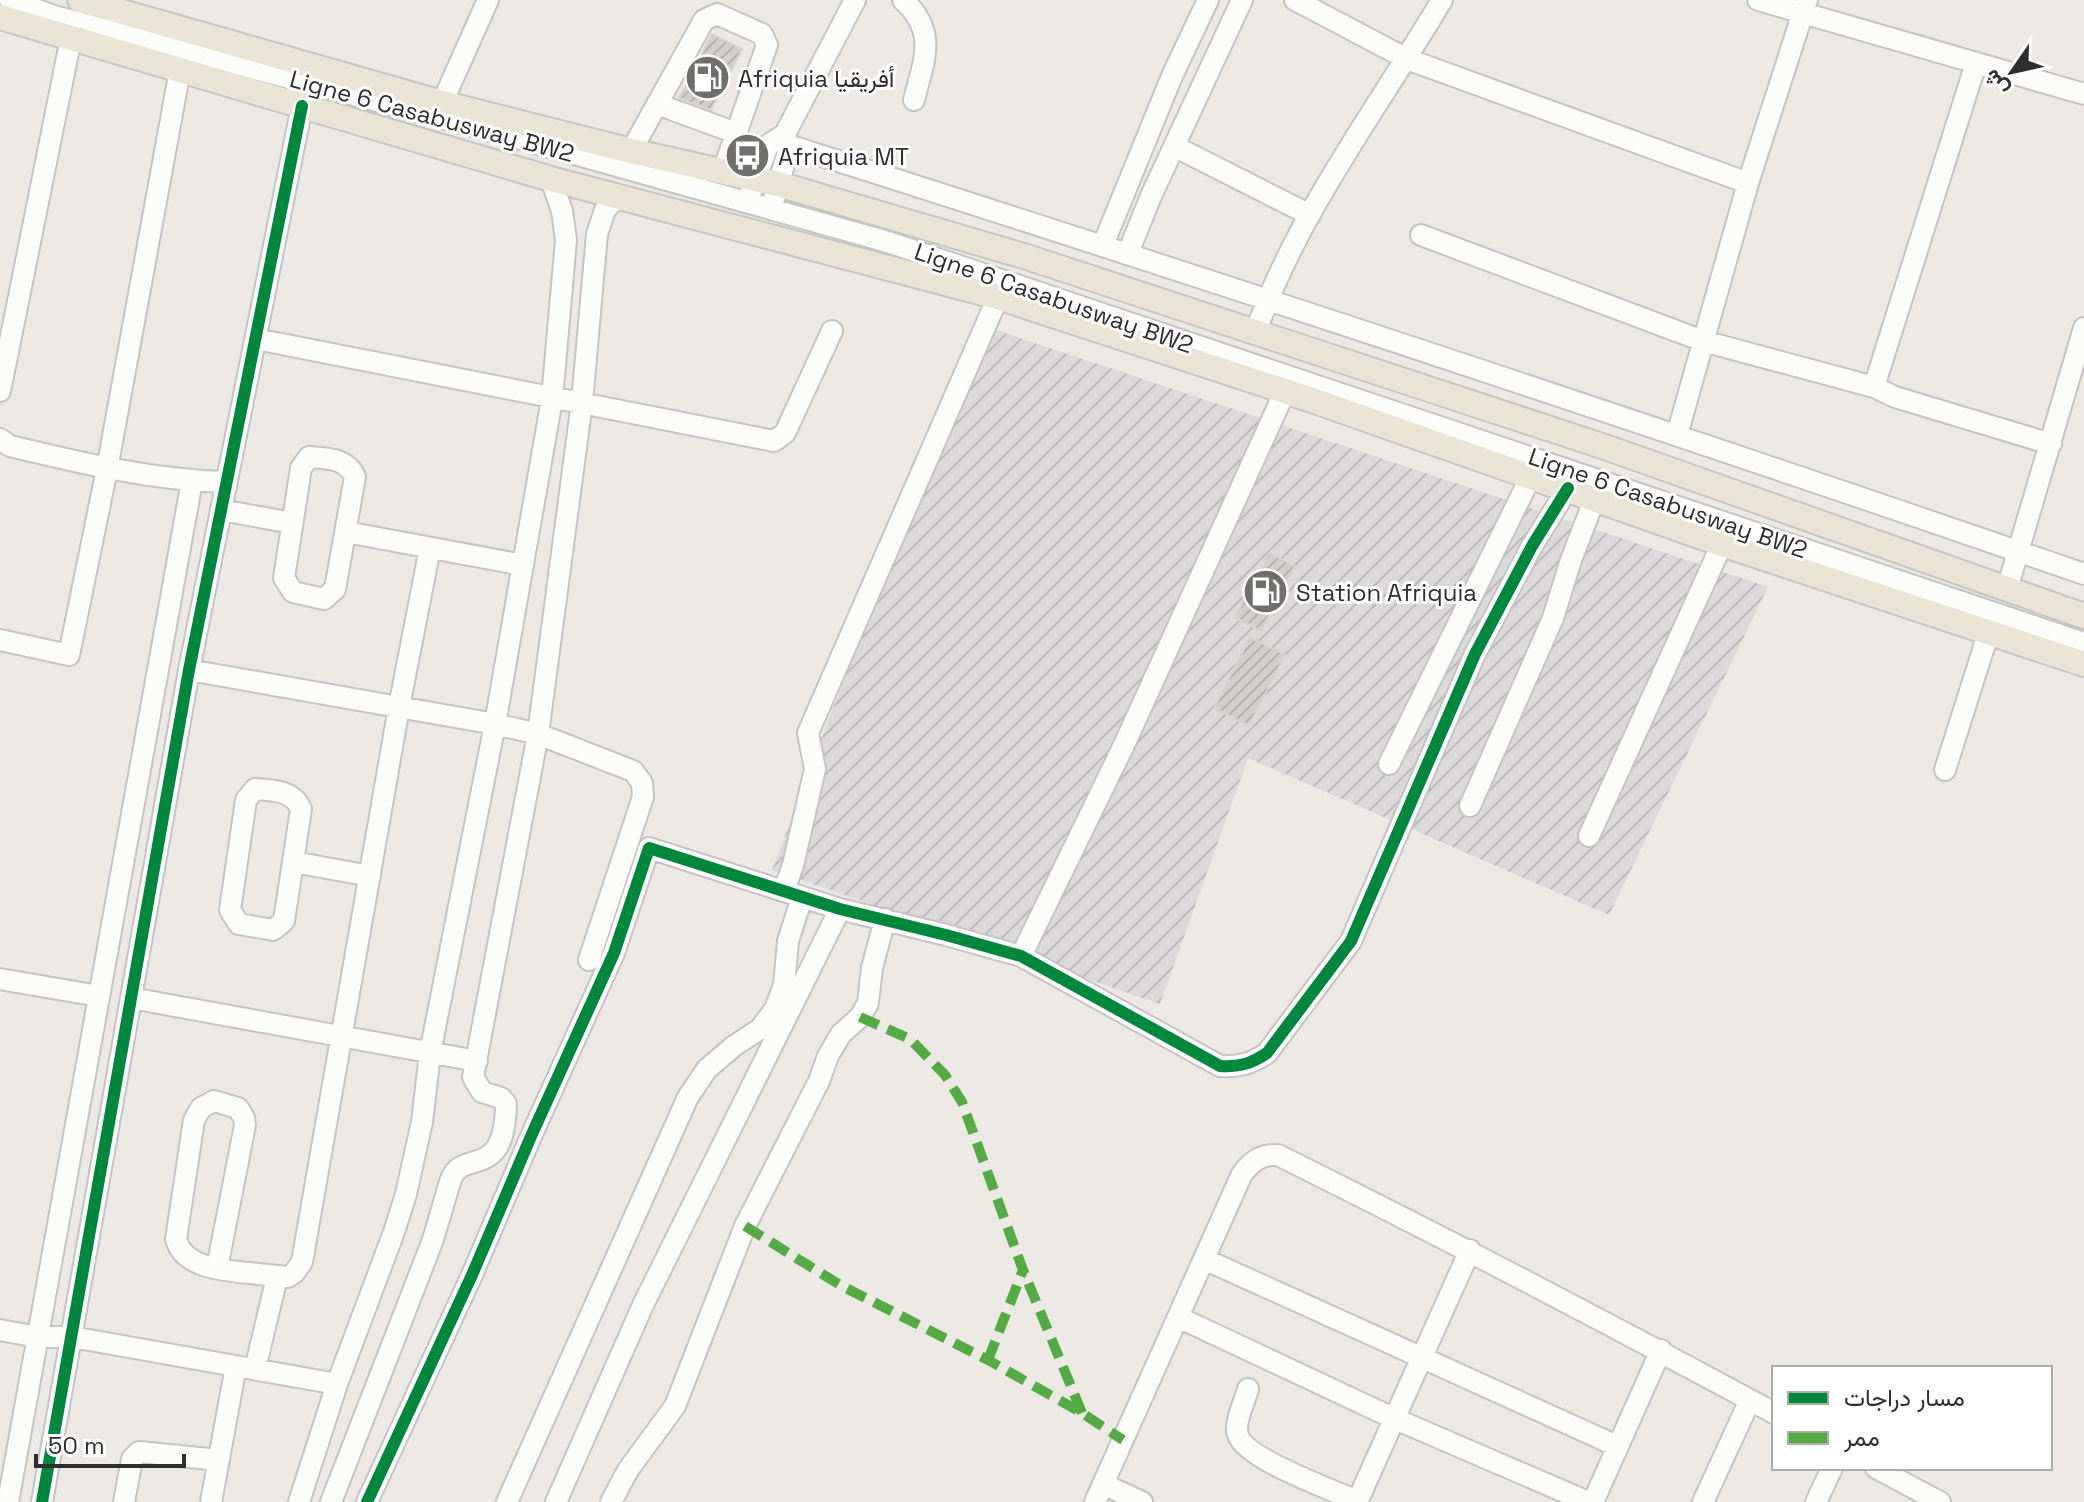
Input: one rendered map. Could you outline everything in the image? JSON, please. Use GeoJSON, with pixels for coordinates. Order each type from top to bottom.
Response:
{"type":"FeatureCollection","features":[{"type":"Feature","properties":{"kind":"main road"},"geometry":{"type":"LineString","coordinates":[[80,0],[442,103],[723,171],[762,195],[1027,257],[1602,446],[2084,616]]}},
{"type":"Feature","properties":{"kind":"main road"},"geometry":{"type":"LineString","coordinates":[[5,16],[551,179],[998,297],[1285,391],[1722,544],[2084,664]]}},
{"type":"Feature","properties":{"kind":"street","name":"Ligne 6 Casabusway BW2"},"geometry":{"type":"LineString","coordinates":[[38,0],[762,195],[918,244],[2084,634]]}},
{"type":"Feature","properties":{"kind":"street"},"geometry":{"type":"LineString","coordinates":[[442,103],[488,0]]}},
{"type":"Feature","properties":{"kind":"street"},"geometry":{"type":"LineString","coordinates":[[752,231],[762,195],[786,140],[855,0]]}},
{"type":"Feature","properties":{"kind":"street"},"geometry":{"type":"LineString","coordinates":[[903,0],[916,12],[927,47],[914,100]]}},
{"type":"Feature","properties":{"kind":"street"},"geometry":{"type":"LineString","coordinates":[[1103,245],[1172,76],[1208,0]]}},
{"type":"Feature","properties":{"kind":"street"},"geometry":{"type":"LineString","coordinates":[[1128,253],[1242,0]]}},
{"type":"Feature","properties":{"kind":"street"},"geometry":{"type":"LineString","coordinates":[[1295,0],[1324,7],[1407,59],[1748,183]]}},
{"type":"Feature","properties":{"kind":"street"},"geometry":{"type":"LineString","coordinates":[[1255,334],[1266,301],[1310,215],[1442,0]]}},
{"type":"Feature","properties":{"kind":"street"},"geometry":{"type":"LineString","coordinates":[[1758,0],[1804,7],[1976,63],[2084,94]]}},
{"type":"Feature","properties":{"kind":"street"},"geometry":{"type":"LineString","coordinates":[[1677,435],[1748,183],[1804,7]]}},
{"type":"Feature","properties":{"kind":"street"},"geometry":{"type":"LineString","coordinates":[[631,151],[704,20],[717,14],[762,34],[767,45],[723,171]]}},
{"type":"Feature","properties":{"kind":"street","name":"Ligne 6 Casabusway BW2"},"geometry":{"type":"LineString","coordinates":[[5,16],[54,16],[510,136],[762,195],[888,242],[2084,643]]}},
{"type":"Feature","properties":{"kind":"street"},"geometry":{"type":"LineString","coordinates":[[0,391],[71,38]]}},
{"type":"Feature","properties":{"kind":"street"},"geometry":{"type":"LineString","coordinates":[[1874,387],[1976,63]]}},
{"type":"Feature","properties":{"kind":"street"},"geometry":{"type":"LineString","coordinates":[[0,640],[69,655],[107,469],[180,70]]}},
{"type":"Feature","properties":{"kind":"street"},"geometry":{"type":"LineString","coordinates":[[657,104],[736,133]]}},
{"type":"Feature","properties":{"kind":"street"},"geometry":{"type":"LineString","coordinates":[[42,1502],[189,670],[302,106]]}},
{"type":"Feature","properties":{"kind":"street"},"geometry":{"type":"LineString","coordinates":[[786,140],[1677,435],[2084,574]]}},
{"type":"Feature","properties":{"kind":"street"},"geometry":{"type":"LineString","coordinates":[[1174,146],[1310,215]]}},
{"type":"Feature","properties":{"kind":"street"},"geometry":{"type":"LineString","coordinates":[[299,1502],[337,1384],[406,1194],[422,1122],[430,1053],[495,724],[552,399],[566,240],[562,211],[551,179]]}},
{"type":"Feature","properties":{"kind":"street"},"geometry":{"type":"LineString","coordinates":[[331,1502],[429,1249],[452,1178],[461,1167],[492,1156],[500,1144],[506,1104],[501,1098],[482,1092],[473,1077],[538,734],[582,402],[596,244],[601,218],[618,196]]}},
{"type":"Feature","properties":{"kind":"street"},"geometry":{"type":"LineString","coordinates":[[1421,235],[1703,341],[1874,387],[1895,397],[2051,444]]}},
{"type":"Feature","properties":{"kind":"street"},"geometry":{"type":"LineString","coordinates":[[566,240],[596,244]]}},
{"type":"Feature","properties":{"kind":"street"},"geometry":{"type":"LineString","coordinates":[[507,1502],[688,1097],[707,1069],[760,1029],[775,1009],[784,985],[793,865],[815,769],[808,733],[998,297]]}},
{"type":"Feature","properties":{"kind":"street"},"geometry":{"type":"LineString","coordinates":[[2007,589],[2084,328]]}},
{"type":"Feature","properties":{"kind":"street"},"geometry":{"type":"LineString","coordinates":[[256,339],[774,441],[785,433],[832,331]]}},
{"type":"Feature","properties":{"kind":"street"},"geometry":{"type":"LineString","coordinates":[[1021,956],[1124,745],[1285,391]]}},
{"type":"Feature","properties":{"kind":"street"},"geometry":{"type":"LineString","coordinates":[[0,439],[10,446],[107,469],[192,481],[225,482]]}},
{"type":"Feature","properties":{"kind":"street"},"geometry":{"type":"LineString","coordinates":[[309,457],[347,465],[355,477],[346,532],[335,589],[328,598],[319,599],[293,592],[286,584],[284,571],[302,463],[309,457]]}},
{"type":"Feature","properties":{"kind":"street"},"geometry":{"type":"LineString","coordinates":[[1389,764],[1531,476]]}},
{"type":"Feature","properties":{"kind":"street"},"geometry":{"type":"LineString","coordinates":[[8,1502],[192,481]]}},
{"type":"Feature","properties":{"kind":"street"},"geometry":{"type":"LineString","coordinates":[[367,1502],[472,1275],[614,953],[649,848],[840,909],[1021,956],[1220,1066],[1236,1067],[1255,1061],[1267,1053],[1339,959],[1357,929],[1475,654],[1532,546],[1568,488]]}},
{"type":"Feature","properties":{"kind":"street"},"geometry":{"type":"LineString","coordinates":[[1470,806],[1553,618],[1595,498]]}},
{"type":"Feature","properties":{"kind":"street"},"geometry":{"type":"LineString","coordinates":[[221,510],[292,523]]}},
{"type":"Feature","properties":{"kind":"street"},"geometry":{"type":"LineString","coordinates":[[346,532],[523,565]]}},
{"type":"Feature","properties":{"kind":"street"},"geometry":{"type":"LineString","coordinates":[[1589,836],[1722,544]]}},
{"type":"Feature","properties":{"kind":"street"},"geometry":{"type":"LineString","coordinates":[[217,1268],[245,1125],[238,1108],[214,1101],[201,1108],[194,1120],[176,1239],[180,1251],[189,1260],[217,1268],[277,1277],[294,1273],[302,1262],[399,707],[430,548]]}},
{"type":"Feature","properties":{"kind":"street"},"geometry":{"type":"LineString","coordinates":[[1945,770],[1989,631]]}},
{"type":"Feature","properties":{"kind":"street"},"geometry":{"type":"LineString","coordinates":[[189,670],[495,724],[538,734],[633,771],[639,776],[644,790],[589,960]]}},
{"type":"Feature","properties":{"kind":"street"},"geometry":{"type":"LineString","coordinates":[[260,789],[287,793],[298,801],[301,816],[294,862],[282,925],[268,931],[239,924],[232,916],[230,903],[246,800],[251,791],[260,789]]}},
{"type":"Feature","properties":{"kind":"street"},"geometry":{"type":"LineString","coordinates":[[294,862],[370,876]]}},
{"type":"Feature","properties":{"kind":"street"},"geometry":{"type":"LineString","coordinates":[[556,1502],[643,1305],[840,909]]}},
{"type":"Feature","properties":{"kind":"street"},"geometry":{"type":"LineString","coordinates":[[611,1502],[628,1470],[675,1406],[745,1226],[819,1081],[828,1056],[841,1034],[860,1017],[868,1003],[872,968],[885,919]]}},
{"type":"Feature","properties":{"kind":"street"},"geometry":{"type":"LineString","coordinates":[[0,979],[99,996]]}},
{"type":"Feature","properties":{"kind":"street"},"geometry":{"type":"LineString","coordinates":[[131,998],[477,1061]]}},
{"type":"Feature","properties":{"kind":"street"},"geometry":{"type":"LineString","coordinates":[[1142,1502],[1099,1493],[1242,1174],[1251,1163],[1266,1154],[1278,1155],[1470,1250],[1772,1412]]}},
{"type":"Feature","properties":{"kind":"street"},"geometry":{"type":"LineString","coordinates":[[1248,1389],[1236,1429],[1247,1449],[1357,1501],[1470,1250]]}},
{"type":"Feature","properties":{"kind":"street"},"geometry":{"type":"LineString","coordinates":[[1204,1259],[1617,1446]]}},
{"type":"Feature","properties":{"kind":"street"},"geometry":{"type":"LineString","coordinates":[[211,1502],[219,1460],[246,1367],[277,1277]]}},
{"type":"Feature","properties":{"kind":"street"},"geometry":{"type":"LineString","coordinates":[[1178,1317],[1393,1418],[1590,1502],[1661,1350]]}},
{"type":"Feature","properties":{"kind":"street"},"geometry":{"type":"LineString","coordinates":[[0,1330],[38,1337],[72,1337],[337,1384]]}},
{"type":"Feature","properties":{"kind":"street"},"geometry":{"type":"LineString","coordinates":[[1703,1502],[1750,1400]]}},
{"type":"Feature","properties":{"kind":"street"},"geometry":{"type":"LineString","coordinates":[[124,1502],[132,1459],[139,1452],[219,1460]]}},
{"type":"Feature","properties":{"kind":"street"},"geometry":{"type":"LineString","coordinates":[[1816,1502],[1831,1470]]}},
{"type":"Feature","properties":{"kind":"street"},"geometry":{"type":"LineString","coordinates":[[1880,1470],[1940,1502]]}},
{"type":"Feature","properties":{"kind":"shaded area"},"geometry":{"type":"Polygon","coordinates":[[[978,324],[1768,587],[1609,915],[1248,758],[1160,1004],[772,870],[978,324]]]}},
{"type":"Feature","properties":{"kind":"building"},"geometry":{"type":"Polygon","coordinates":[[[712,34],[742,49],[711,110],[679,98],[712,34]]]}},
{"type":"Feature","properties":{"kind":"building","name":"Station Afriquia"},"geometry":{"type":"Polygon","coordinates":[[[1269,553],[1295,566],[1261,631],[1235,617],[1269,553]]]}},
{"type":"Feature","properties":{"kind":"building"},"geometry":{"type":"Polygon","coordinates":[[[1250,637],[1285,655],[1249,726],[1214,708],[1250,637]]]}},
{"type":"Feature","properties":{"kind":"marked path"},"geometry":{"type":"LineString","coordinates":[[860,1017],[910,1039],[945,1075],[962,1102],[1023,1270],[1082,1413]]}},
{"type":"Feature","properties":{"kind":"marked path"},"geometry":{"type":"LineString","coordinates":[[745,1226],[840,1285],[988,1360],[1123,1440]]}},
{"type":"Feature","properties":{"kind":"marked path"},"geometry":{"type":"LineString","coordinates":[[988,1360],[1023,1270]]}},
{"type":"Feature","properties":{"kind":"cycle path"},"geometry":{"type":"LineString","coordinates":[[42,1502],[189,670],[302,106]]}},
{"type":"Feature","properties":{"kind":"cycle path"},"geometry":{"type":"LineString","coordinates":[[367,1502],[472,1275],[614,953],[649,848],[840,909],[1021,956],[1220,1066],[1250,1062],[1267,1053],[1351,941],[1475,654],[1532,546],[1568,488]]}},
{"type":"Feature","properties":{"kind":"place","name":"Afriquia أفريقيا"},"geometry":{"type":"Point","coordinates":[707,78]}},
{"type":"Feature","properties":{"kind":"place","name":"Afriquia MT"},"geometry":{"type":"Point","coordinates":[747,156]}},
{"type":"Feature","properties":{"kind":"place","name":"Station Afriquia"},"geometry":{"type":"Point","coordinates":[1265,592]}}]}
